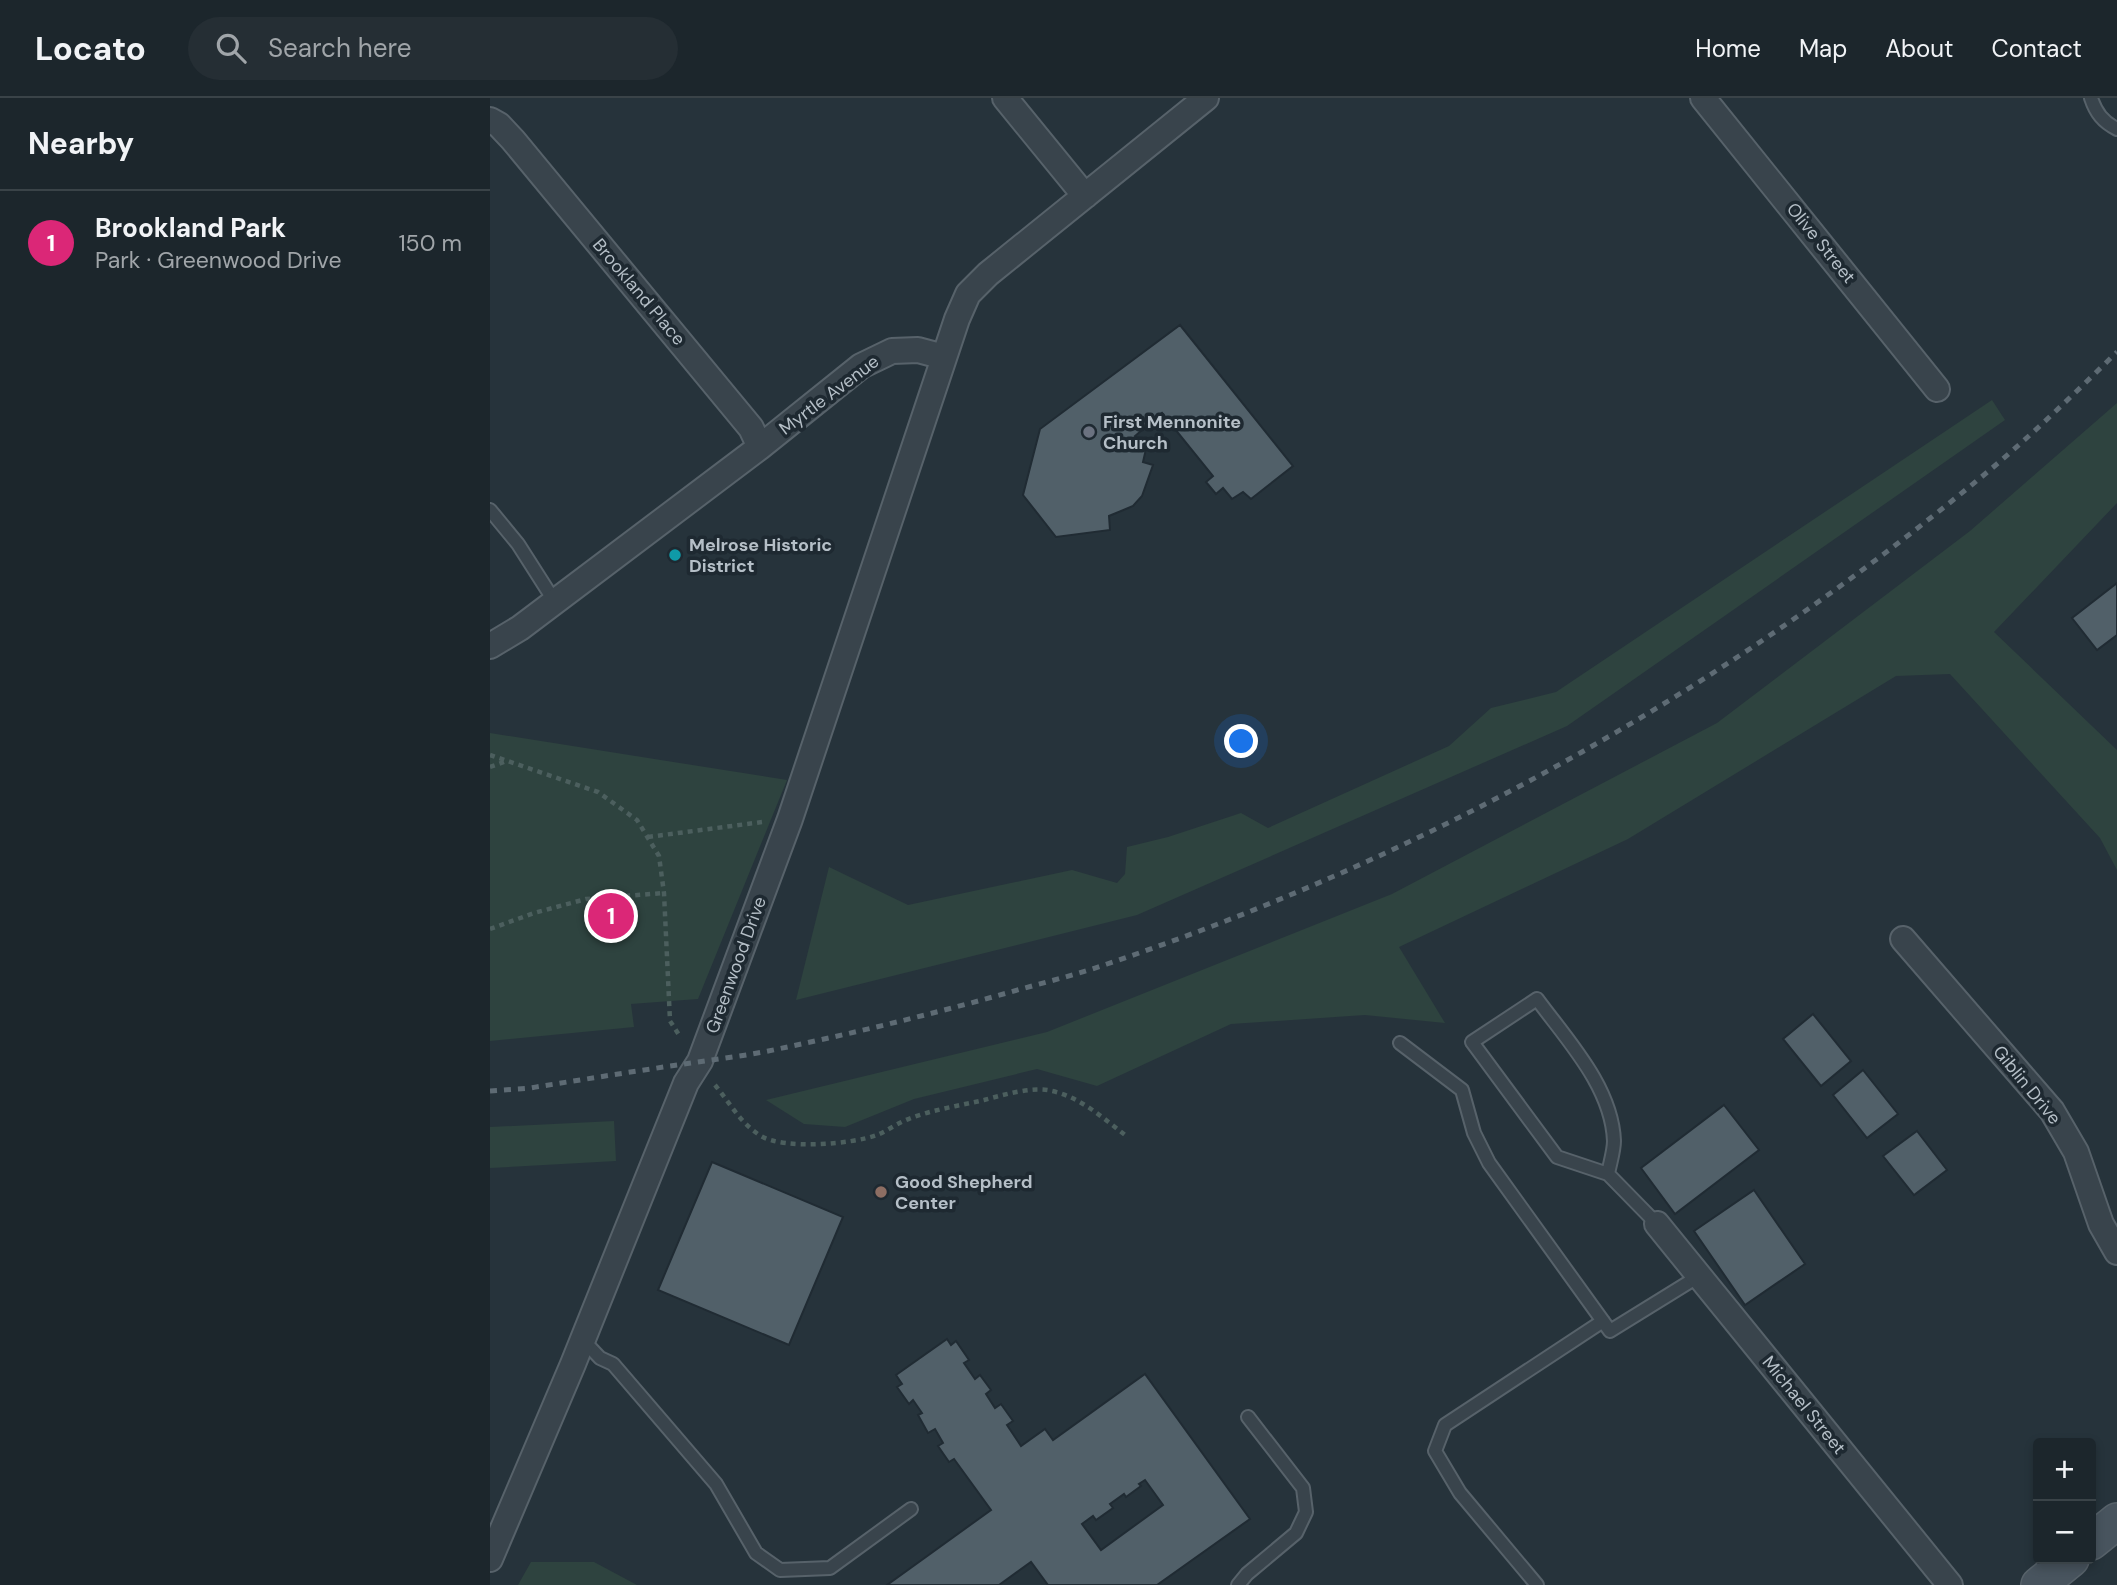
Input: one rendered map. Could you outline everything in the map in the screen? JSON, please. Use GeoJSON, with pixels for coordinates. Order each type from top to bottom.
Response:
{"type":"FeatureCollection","features":[{"type":"Feature","properties":{"kind":"street"},"geometry":{"type":"LineString","coordinates":[[1005,98],[1085,196]]}},
{"type":"Feature","properties":{"kind":"street"},"geometry":{"type":"LineString","coordinates":[[944,357],[968,294],[988,274],[1206,98]]}},
{"type":"Feature","properties":{"kind":"street","name":"Olive Street"},"geometry":{"type":"LineString","coordinates":[[1703,98],[1937,389]]}},
{"type":"Feature","properties":{"kind":"street","name":"Brookland Place"},"geometry":{"type":"LineString","coordinates":[[490,120],[499,125],[513,140],[751,428],[760,447]]}},
{"type":"Feature","properties":{"kind":"street","name":"Myrtle Avenue"},"geometry":{"type":"LineString","coordinates":[[490,646],[555,602],[760,447],[861,366],[891,351],[918,350],[944,357]]}},
{"type":"Feature","properties":{"kind":"street","name":"Greenwood Drive"},"geometry":{"type":"LineString","coordinates":[[490,1559],[686,1083],[700,1061],[790,819],[944,357]]}},
{"type":"Feature","properties":{"kind":"street","name":"Giblin Drive"},"geometry":{"type":"LineString","coordinates":[[1903,939],[2052,1111],[2076,1152],[2101,1224],[2117,1252]]}},
{"type":"Feature","properties":{"kind":"street","name":"Michael Street"},"geometry":{"type":"LineString","coordinates":[[1657,1224],[1950,1585]]}},
{"type":"Feature","properties":{"kind":"street"},"geometry":{"type":"LineString","coordinates":[[2096,1538],[2117,1521]]}},
{"type":"Feature","properties":{"kind":"street"},"geometry":{"type":"LineString","coordinates":[[2039,1585],[2065,1564]]}},
{"type":"Feature","properties":{"kind":"lane"},"geometry":{"type":"LineString","coordinates":[[2091,98],[2103,120],[2117,129]]}},
{"type":"Feature","properties":{"kind":"lane"},"geometry":{"type":"LineString","coordinates":[[490,510],[518,544],[555,602]]}},
{"type":"Feature","properties":{"kind":"lane"},"geometry":{"type":"LineString","coordinates":[[1608,1174],[1614,1141],[1606,1101],[1589,1072],[1537,999],[1472,1042],[1557,1157],[1608,1174],[1657,1224]]}},
{"type":"Feature","properties":{"kind":"lane"},"geometry":{"type":"LineString","coordinates":[[1400,1043],[1462,1090],[1474,1133],[1489,1163],[1610,1331],[1699,1276]]}},
{"type":"Feature","properties":{"kind":"lane"},"geometry":{"type":"LineString","coordinates":[[1536,1585],[1460,1493],[1435,1451],[1445,1425],[1603,1321]]}},
{"type":"Feature","properties":{"kind":"lane"},"geometry":{"type":"LineString","coordinates":[[582,1339],[600,1358],[613,1364],[716,1484],[755,1553],[780,1570],[830,1568],[911,1508]]}},
{"type":"Feature","properties":{"kind":"lane"},"geometry":{"type":"LineString","coordinates":[[1238,1585],[1247,1574],[1296,1533],[1306,1512],[1303,1488],[1248,1417]]}},
{"type":"Feature","properties":{"kind":"path"},"geometry":{"type":"LineString","coordinates":[[490,755],[598,792],[637,820],[659,856],[664,893],[670,1021],[700,1061]]}},
{"type":"Feature","properties":{"kind":"path"},"geometry":{"type":"LineString","coordinates":[[490,767],[505,762]]}},
{"type":"Feature","properties":{"kind":"path"},"geometry":{"type":"LineString","coordinates":[[648,837],[790,819]]}},
{"type":"Feature","properties":{"kind":"path"},"geometry":{"type":"LineString","coordinates":[[490,929],[534,913],[586,899],[664,893]]}},
{"type":"Feature","properties":{"kind":"path"},"geometry":{"type":"LineString","coordinates":[[716,1085],[733,1112],[746,1124],[762,1137],[779,1143],[801,1145],[860,1139],[877,1135],[904,1120],[924,1114],[1014,1092],[1051,1090],[1082,1103],[1125,1135]]}},
{"type":"Feature","properties":{"kind":"green space"},"geometry":{"type":"Polygon","coordinates":[[[1992,400],[2005,420],[1567,726],[1137,915],[796,1000],[829,867],[908,905],[1072,870],[1117,883],[1125,874],[1127,847],[1168,837],[1241,813],[1268,828],[1449,746],[1491,708],[1556,692],[1992,400]]]}},
{"type":"Feature","properties":{"kind":"green space"},"geometry":{"type":"Polygon","coordinates":[[[2117,403],[2117,503],[1994,632],[2117,750],[2117,870],[2100,838],[1950,674],[1896,676],[1628,839],[1399,947],[1445,1023],[1365,1015],[1231,1024],[1097,1086],[1037,1069],[914,1099],[845,1127],[804,1124],[766,1100],[1047,1032],[1392,894],[1717,723],[1970,531],[2117,403]]]}},
{"type":"Feature","properties":{"kind":"green space"},"geometry":{"type":"Polygon","coordinates":[[[490,733],[787,780],[698,999],[631,1004],[634,1027],[490,1041],[490,733]]]}},
{"type":"Feature","properties":{"kind":"green space"},"geometry":{"type":"Polygon","coordinates":[[[614,1121],[616,1161],[490,1168],[490,1127],[614,1121]]]}},
{"type":"Feature","properties":{"kind":"green space"},"geometry":{"type":"Polygon","coordinates":[[[531,1562],[594,1562],[637,1585],[518,1585],[531,1562]]]}},
{"type":"Feature","properties":{"kind":"building","name":"First Mennonite Church"},"geometry":{"type":"Polygon","coordinates":[[[1180,325],[1293,466],[1251,499],[1243,492],[1232,499],[1223,488],[1216,494],[1206,482],[1213,476],[1162,413],[1135,436],[1146,449],[1143,462],[1153,465],[1142,496],[1133,506],[1109,516],[1110,530],[1056,537],[1023,495],[1040,429],[1180,325]]]}},
{"type":"Feature","properties":{"kind":"building"},"geometry":{"type":"Polygon","coordinates":[[[2117,583],[2117,635],[2097,650],[2072,618],[2117,583]]]}},
{"type":"Feature","properties":{"kind":"building"},"geometry":{"type":"Polygon","coordinates":[[[1813,1014],[1851,1061],[1821,1086],[1783,1039],[1813,1014]]]}},
{"type":"Feature","properties":{"kind":"building"},"geometry":{"type":"Polygon","coordinates":[[[1863,1070],[1898,1114],[1867,1138],[1833,1095],[1863,1070]]]}},
{"type":"Feature","properties":{"kind":"building"},"geometry":{"type":"Polygon","coordinates":[[[1724,1105],[1759,1150],[1675,1214],[1641,1168],[1724,1105]]]}},
{"type":"Feature","properties":{"kind":"building"},"geometry":{"type":"Polygon","coordinates":[[[1917,1131],[1947,1170],[1914,1195],[1883,1156],[1917,1131]]]}},
{"type":"Feature","properties":{"kind":"building"},"geometry":{"type":"Polygon","coordinates":[[[712,1162],[843,1217],[789,1345],[658,1290],[712,1162]]]}},
{"type":"Feature","properties":{"kind":"building"},"geometry":{"type":"Polygon","coordinates":[[[1754,1190],[1805,1264],[1745,1305],[1694,1231],[1754,1190]]]}},
{"type":"Feature","properties":{"kind":"building"},"geometry":{"type":"Polygon","coordinates":[[[947,1339],[951,1345],[956,1341],[969,1360],[964,1363],[975,1379],[980,1375],[991,1390],[986,1394],[995,1408],[1001,1404],[1013,1421],[1007,1425],[1021,1446],[1045,1429],[1053,1440],[1145,1374],[1250,1519],[1157,1585],[1048,1585],[1031,1562],[999,1585],[887,1585],[991,1510],[954,1459],[949,1462],[938,1446],[943,1443],[935,1429],[928,1433],[918,1415],[922,1413],[913,1400],[909,1404],[897,1387],[902,1384],[896,1375],[947,1339]],[[1145,1480],[1126,1497],[1124,1494],[1110,1504],[1113,1508],[1096,1520],[1093,1516],[1082,1524],[1101,1550],[1163,1505],[1145,1480]]]}},
{"type":"Feature","properties":{"kind":"railway"},"geometry":{"type":"LineString","coordinates":[[490,1091],[530,1088],[758,1053],[930,1014],[1096,968],[1226,921],[1343,872],[1457,818],[1568,760],[1677,695],[1783,626],[1886,553],[1985,474],[2036,430],[2117,352]]}},
{"type":"Feature","properties":{"kind":"place","name":"First Mennonite Church"},"geometry":{"type":"Point","coordinates":[1089,432]}},
{"type":"Feature","properties":{"kind":"place","name":"Melrose Historic District"},"geometry":{"type":"Point","coordinates":[675,555]}},
{"type":"Feature","properties":{"kind":"place","name":"Brookland Park"},"geometry":{"type":"Point","coordinates":[611,916]}},
{"type":"Feature","properties":{"kind":"place","name":"Good Shepherd Center"},"geometry":{"type":"Point","coordinates":[881,1192]}}]}
